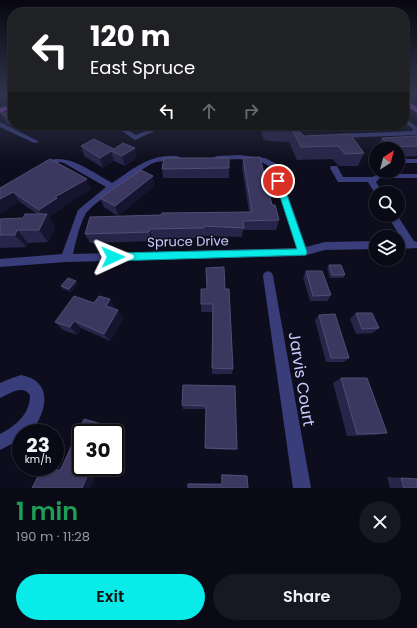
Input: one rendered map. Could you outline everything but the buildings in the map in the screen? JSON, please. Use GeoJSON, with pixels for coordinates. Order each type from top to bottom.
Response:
{"type":"FeatureCollection","features":[{"type":"Feature","properties":{"kind":"street"},"geometry":{"type":"LineString","coordinates":[[332,136],[408,135],[415,133],[416,129],[409,123]]}},
{"type":"Feature","properties":{"kind":"street"},"geometry":{"type":"LineString","coordinates":[[12,130],[36,142]]}},
{"type":"Feature","properties":{"kind":"street"},"geometry":{"type":"LineString","coordinates":[[123,130],[135,138],[153,130]]}},
{"type":"Feature","properties":{"kind":"street"},"geometry":{"type":"LineString","coordinates":[[66,258],[81,212],[112,187],[148,163],[159,158],[182,158]]}},
{"type":"Feature","properties":{"kind":"street"},"geometry":{"type":"LineString","coordinates":[[206,158],[261,158],[274,166],[303,252]]}},
{"type":"Feature","properties":{"kind":"street"},"geometry":{"type":"LineString","coordinates":[[32,173],[59,160],[66,161],[112,187]]}},
{"type":"Feature","properties":{"kind":"street"},"geometry":{"type":"LineString","coordinates":[[405,161],[417,161]]}},
{"type":"Feature","properties":{"kind":"street"},"geometry":{"type":"LineString","coordinates":[[334,168],[343,181],[373,179],[379,176],[417,176],[415,178],[417,183]]}},
{"type":"Feature","properties":{"kind":"street"},"geometry":{"type":"LineString","coordinates":[[405,172],[408,176]]}},
{"type":"Feature","properties":{"kind":"street"},"geometry":{"type":"LineString","coordinates":[[373,179],[372,182],[375,186]]}},
{"type":"Feature","properties":{"kind":"street"},"geometry":{"type":"LineString","coordinates":[[397,222],[414,245]]}},
{"type":"Feature","properties":{"kind":"street","name":"Spruce Drive"},"geometry":{"type":"LineString","coordinates":[[0,263],[66,258],[303,252],[325,246],[369,245]]}},
{"type":"Feature","properties":{"kind":"street","name":"Jarvis Court"},"geometry":{"type":"LineString","coordinates":[[268,276],[302,488]]}},
{"type":"Feature","properties":{"kind":"street"},"geometry":{"type":"LineString","coordinates":[[0,391],[17,382],[25,381],[36,389],[38,396],[34,414],[28,423],[20,431],[0,442]]}},
{"type":"Feature","properties":{"kind":"route"},"geometry":{"type":"LineString","coordinates":[[113,257],[303,252],[278,181]]}}]}
